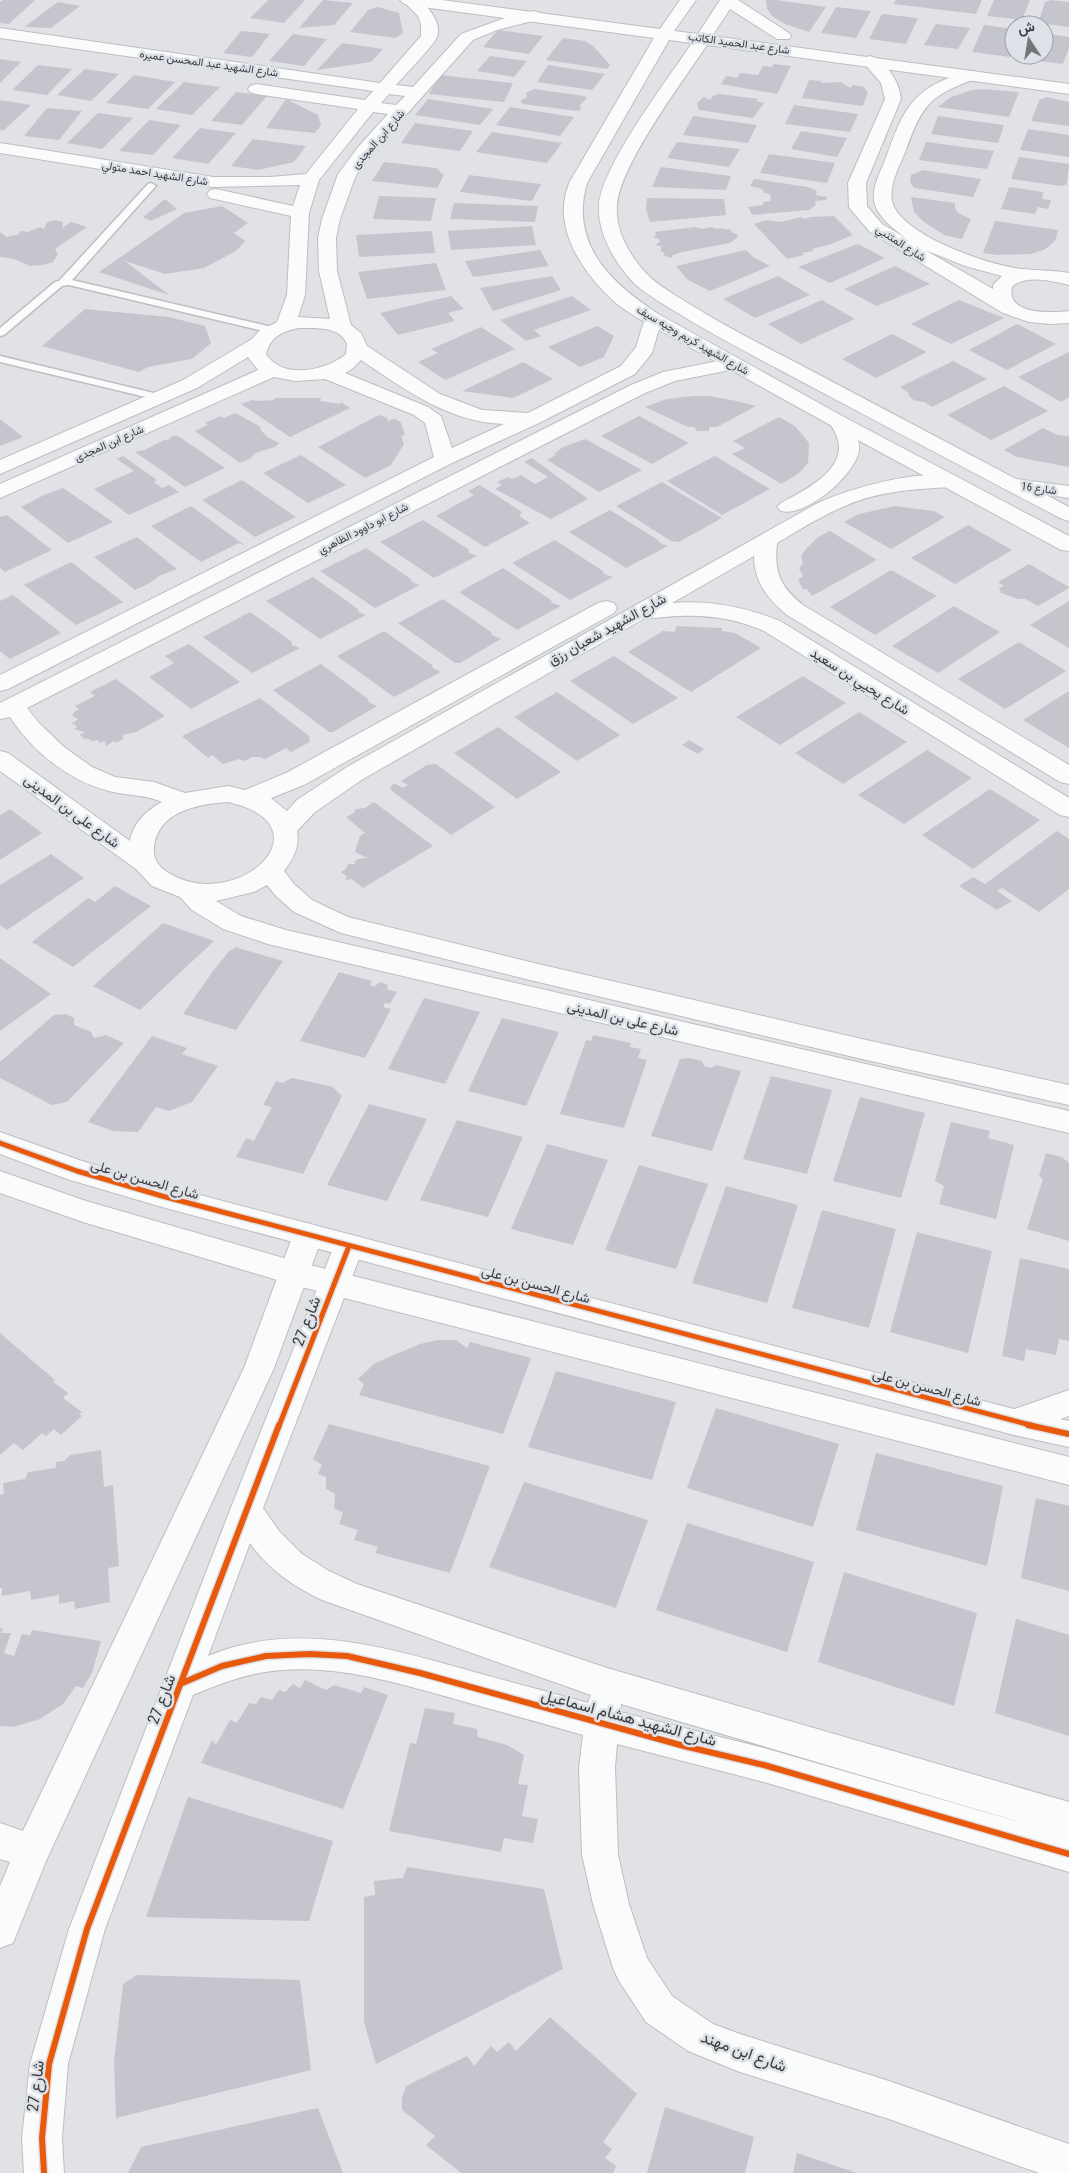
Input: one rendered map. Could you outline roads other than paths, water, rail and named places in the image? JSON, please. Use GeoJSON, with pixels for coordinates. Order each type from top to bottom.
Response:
{"type":"FeatureCollection","features":[{"type":"Feature","properties":{"kind":"street","name":"شارع عبد الحميد الكاتب"},"geometry":{"type":"LineString","coordinates":[[409,0],[596,24],[670,27]]}},
{"type":"Feature","properties":{"kind":"street","name":"شارع ابن المجدى"},"geometry":{"type":"LineString","coordinates":[[0,468],[211,373],[257,344],[263,337],[278,328],[296,295],[300,213],[311,179],[369,106],[429,37],[431,28],[429,18],[424,11],[409,0]]}},
{"type":"Feature","properties":{"kind":"street","name":"شارع عبد الحميد الكاتب"},"geometry":{"type":"LineString","coordinates":[[514,0],[870,61],[1069,89]]}},
{"type":"Feature","properties":{"kind":"street","name":"شارع الشهيد كريم وجيه سيف"},"geometry":{"type":"LineString","coordinates":[[688,0],[670,27],[578,183],[572,200],[574,224],[579,241],[592,263],[607,283],[624,300],[653,319],[839,422],[1069,545]]}},
{"type":"Feature","properties":{"kind":"street","name":"شارع الشهيد كريم وجيه سيف"},"geometry":{"type":"LineString","coordinates":[[728,0],[639,136],[612,188],[608,205],[609,224],[627,262],[642,280],[655,290],[713,327],[1069,515]]}},
{"type":"Feature","properties":{"kind":"street"},"geometry":{"type":"LineString","coordinates":[[728,0],[783,36]]}},
{"type":"Feature","properties":{"kind":"street","name":"شارع ابن المجدى"},"geometry":{"type":"LineString","coordinates":[[342,328],[328,271],[327,238],[331,219],[347,174],[365,150],[467,37],[482,29],[503,22],[534,16]]}},
{"type":"Feature","properties":{"kind":"street"},"geometry":{"type":"LineString","coordinates":[[596,24],[632,49],[644,71]]}},
{"type":"Feature","properties":{"kind":"street","name":"شارع عبد الحميد الكاتب"},"geometry":{"type":"LineString","coordinates":[[708,32],[783,36],[1069,76]]}},
{"type":"Feature","properties":{"kind":"street","name":"شارع الشهيد عبد المحسن عميره"},"geometry":{"type":"LineString","coordinates":[[0,33],[418,93]]}},
{"type":"Feature","properties":{"kind":"street","name":"شارع المتنبي"},"geometry":{"type":"LineString","coordinates":[[870,61],[880,71],[893,90],[893,99],[857,182],[858,207],[876,228],[1017,311],[1069,334]]}},
{"type":"Feature","properties":{"kind":"street","name":"شارع المتنبي"},"geometry":{"type":"LineString","coordinates":[[971,75],[934,91],[924,98],[914,110],[885,181],[882,192],[884,206],[901,226],[936,248],[982,266],[1028,274],[1052,274],[1069,279]]}},
{"type":"Feature","properties":{"kind":"street","name":"شارع الشهيد عبد المحسن عميره"},"geometry":{"type":"LineString","coordinates":[[243,87],[402,111]]}},
{"type":"Feature","properties":{"kind":"street","name":"شارع الشهيد احمد متولي"},"geometry":{"type":"LineString","coordinates":[[0,148],[209,187],[300,213]]}},
{"type":"Feature","properties":{"kind":"street","name":"شارع الشهيد احمد متولي"},"geometry":{"type":"LineString","coordinates":[[0,161],[152,186],[209,187],[311,179]]}},
{"type":"Feature","properties":{"kind":"street"},"geometry":{"type":"LineString","coordinates":[[1063,260],[1057,264],[1012,279],[1004,285],[1000,292],[1003,300],[1017,311],[1048,319],[1069,317]]}},
{"type":"Feature","properties":{"kind":"street","name":"شارع ابو داوود الظاهري"},"geometry":{"type":"LineString","coordinates":[[0,684],[445,459],[532,419],[628,370],[638,362],[648,345],[653,319]]}},
{"type":"Feature","properties":{"kind":"street"},"geometry":{"type":"LineString","coordinates":[[257,344],[256,354],[262,363],[273,370],[290,375],[309,376],[328,373],[342,367],[353,359],[358,349],[356,341],[351,334],[342,328],[315,322],[278,328]]}},
{"type":"Feature","properties":{"kind":"street"},"geometry":{"type":"LineString","coordinates":[[358,349],[416,388],[442,402],[482,416],[532,419]]}},
{"type":"Feature","properties":{"kind":"street","name":"شارع ابو داوود الظاهري"},"geometry":{"type":"LineString","coordinates":[[7,708],[638,388],[670,376],[733,364]]}},
{"type":"Feature","properties":{"kind":"street","name":"شارع ابن المجدى"},"geometry":{"type":"LineString","coordinates":[[0,492],[273,370]]}},
{"type":"Feature","properties":{"kind":"street"},"geometry":{"type":"LineString","coordinates":[[328,373],[422,411],[434,420],[445,459]]}},
{"type":"Feature","properties":{"kind":"street","name":"شارع الشهيد شعبان رزق"},"geometry":{"type":"LineString","coordinates":[[285,829],[306,806],[354,772],[634,614],[694,569],[816,491],[834,477],[844,464],[849,451],[848,438],[839,422]]}},
{"type":"Feature","properties":{"kind":"street","name":"شارع الشهيد شعبان رزق"},"geometry":{"type":"LineString","coordinates":[[248,798],[294,779],[694,569],[766,541],[823,508],[859,493],[909,483],[952,481]]}},
{"type":"Feature","properties":{"kind":"street","name":"شارع 16"},"geometry":{"type":"LineString","coordinates":[[1009,484],[1069,492]]}},
{"type":"Feature","properties":{"kind":"street","name":"شارع يحيي بن سعيد"},"geometry":{"type":"LineString","coordinates":[[766,541],[764,560],[766,574],[771,587],[781,599],[803,615],[1069,776]]}},
{"type":"Feature","properties":{"kind":"street","name":"شارع يحيي بن سعيد"},"geometry":{"type":"LineString","coordinates":[[634,614],[672,609],[701,609],[728,611],[751,616],[772,626],[1069,809]]}},
{"type":"Feature","properties":{"kind":"street"},"geometry":{"type":"LineString","coordinates":[[7,708],[23,720],[64,761],[88,776],[110,784],[149,789],[182,801]]}},
{"type":"Feature","properties":{"kind":"street","name":"شارع على بن المدينى"},"geometry":{"type":"LineString","coordinates":[[0,759],[144,863]]}},
{"type":"Feature","properties":{"kind":"street"},"geometry":{"type":"LineString","coordinates":[[214,794],[228,794],[248,798],[265,806],[278,816],[285,829],[286,843],[280,858],[270,871],[253,882],[232,890],[189,891],[169,885],[154,875],[144,863],[141,851],[142,840],[147,828],[156,818],[182,801],[214,794]]}},
{"type":"Feature","properties":{"kind":"street","name":"شارع على بن المدينى"},"geometry":{"type":"LineString","coordinates":[[270,871],[285,890],[303,906],[341,924],[862,1050],[1067,1116]]}},
{"type":"Feature","properties":{"kind":"street","name":"شارع على بن المدينى"},"geometry":{"type":"LineString","coordinates":[[189,891],[204,907],[227,919],[322,948],[1067,1116]]}},
{"type":"Feature","properties":{"kind":"street","name":"شارع الحسن بن على"},"geometry":{"type":"LineString","coordinates":[[0,1143],[77,1172],[162,1196],[1014,1422],[1069,1434]]}},
{"type":"Feature","properties":{"kind":"street"},"geometry":{"type":"LineString","coordinates":[[0,1182],[83,1211],[294,1273],[1069,1471]]}},
{"type":"Feature","properties":{"kind":"street","name":"شارع 27"},"geometry":{"type":"LineString","coordinates":[[0,1930],[16,1847],[258,1368],[308,1235]]}},
{"type":"Feature","properties":{"kind":"street","name":"شارع 27"},"geometry":{"type":"LineString","coordinates":[[44,2173],[42,2138],[49,2064],[66,1998],[87,1929],[246,1510],[349,1246]]}},
{"type":"Feature","properties":{"kind":"street"},"geometry":{"type":"LineString","coordinates":[[258,1368],[296,1380]]}},
{"type":"Feature","properties":{"kind":"street"},"geometry":{"type":"LineString","coordinates":[[1014,1422],[1069,1403]]}},
{"type":"Feature","properties":{"kind":"street","name":"شارع الشهيد هشام اسماعيل"},"geometry":{"type":"LineString","coordinates":[[246,1510],[259,1533],[277,1554],[299,1572],[324,1586],[607,1684],[1069,1819]]}},
{"type":"Feature","properties":{"kind":"street","name":"شارع الشهيد هشام اسماعيل"},"geometry":{"type":"LineString","coordinates":[[180,1684],[222,1666],[266,1656],[310,1654],[348,1656],[430,1676],[684,1746],[764,1765],[1069,1854]]}},
{"type":"Feature","properties":{"kind":"street","name":"شارع ابن مهند"},"geometry":{"type":"LineString","coordinates":[[607,1684],[597,1768],[600,1856],[611,1904],[632,1968],[659,2009],[701,2038],[740,2053],[889,2100],[1069,2164]]}},
{"type":"Feature","properties":{"kind":"lane"},"geometry":{"type":"LineString","coordinates":[[63,283],[152,186]]}},
{"type":"Feature","properties":{"kind":"lane"},"geometry":{"type":"LineString","coordinates":[[0,334],[56,286],[63,283],[74,283],[278,328]]}},
{"type":"Feature","properties":{"kind":"lane"},"geometry":{"type":"LineString","coordinates":[[0,360],[158,397]]}}]}
